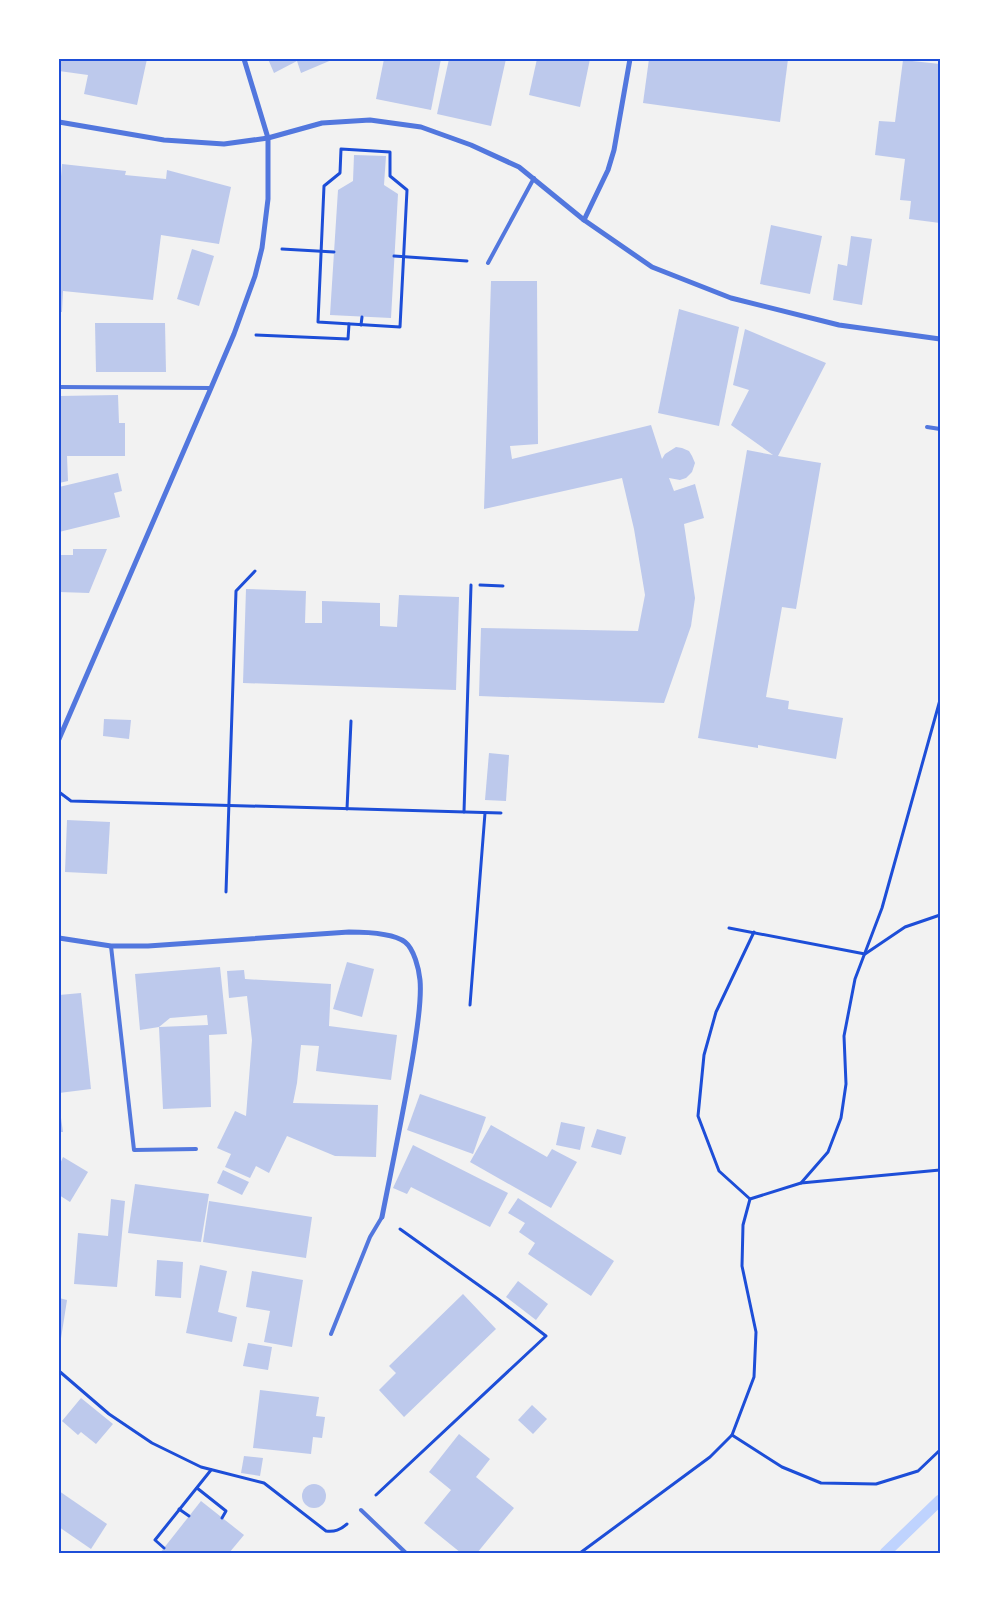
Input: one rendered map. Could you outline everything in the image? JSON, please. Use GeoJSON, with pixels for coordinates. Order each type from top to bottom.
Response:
{"type":"FeatureCollection","features":[{"type":"Feature","properties":{"kind":"street"},"geometry":{"type":"LineString","coordinates":[[59,739],[211,388],[255,276],[262,248],[268,198],[268,138],[244,59]]}},
{"type":"Feature","properties":{"kind":"street"},"geometry":{"type":"LineString","coordinates":[[584,220],[608,170],[614,150],[630,59]]}},
{"type":"Feature","properties":{"kind":"street"},"geometry":{"type":"LineString","coordinates":[[59,122],[164,140],[224,144],[268,138],[322,124],[348,121],[370,120],[421,127],[470,145],[519,167],[584,220],[652,267],[731,298],[839,325],[940,339]]}},
{"type":"Feature","properties":{"kind":"street"},"geometry":{"type":"LineString","coordinates":[[59,938],[111,946],[148,946],[349,932],[376,934],[406,942],[416,960],[420,982],[417,1024],[407,1095],[382,1217]]}},
{"type":"Feature","properties":{"kind":"lane"},"geometry":{"type":"LineString","coordinates":[[488,263],[534,178]]}},
{"type":"Feature","properties":{"kind":"lane"},"geometry":{"type":"LineString","coordinates":[[59,387],[211,388]]}},
{"type":"Feature","properties":{"kind":"lane"},"geometry":{"type":"LineString","coordinates":[[926,427],[940,429]]}},
{"type":"Feature","properties":{"kind":"lane"},"geometry":{"type":"LineString","coordinates":[[111,946],[134,1150],[196,1149]]}},
{"type":"Feature","properties":{"kind":"lane"},"geometry":{"type":"LineString","coordinates":[[331,1334],[370,1237],[382,1217]]}},
{"type":"Feature","properties":{"kind":"lane"},"geometry":{"type":"LineString","coordinates":[[362,1510],[406,1553]]}},
{"type":"Feature","properties":{"kind":"path"},"geometry":{"type":"LineString","coordinates":[[341,149],[390,152],[390,176],[407,190],[404,256],[400,326],[318,322],[324,186],[340,173],[341,149]]}},
{"type":"Feature","properties":{"kind":"path"},"geometry":{"type":"LineString","coordinates":[[283,249],[334,252]]}},
{"type":"Feature","properties":{"kind":"path"},"geometry":{"type":"LineString","coordinates":[[394,256],[464,261]]}},
{"type":"Feature","properties":{"kind":"path"},"geometry":{"type":"LineString","coordinates":[[361,325],[362,316]]}},
{"type":"Feature","properties":{"kind":"path"},"geometry":{"type":"LineString","coordinates":[[253,335],[348,339],[349,324]]}},
{"type":"Feature","properties":{"kind":"path"},"geometry":{"type":"LineString","coordinates":[[226,892],[236,591],[255,571]]}},
{"type":"Feature","properties":{"kind":"path"},"geometry":{"type":"LineString","coordinates":[[464,812],[471,585]]}},
{"type":"Feature","properties":{"kind":"path"},"geometry":{"type":"LineString","coordinates":[[480,585],[503,586]]}},
{"type":"Feature","properties":{"kind":"path"},"geometry":{"type":"LineString","coordinates":[[800,1183],[828,1152],[842,1118],[846,1084],[844,1036],[855,978],[882,908],[940,700]]}},
{"type":"Feature","properties":{"kind":"path"},"geometry":{"type":"LineString","coordinates":[[348,809],[351,721]]}},
{"type":"Feature","properties":{"kind":"path"},"geometry":{"type":"LineString","coordinates":[[59,792],[71,801],[501,813]]}},
{"type":"Feature","properties":{"kind":"path"},"geometry":{"type":"LineString","coordinates":[[470,1005],[485,813]]}},
{"type":"Feature","properties":{"kind":"path"},"geometry":{"type":"LineString","coordinates":[[729,928],[865,954],[904,928],[940,915]]}},
{"type":"Feature","properties":{"kind":"path"},"geometry":{"type":"LineString","coordinates":[[750,1198],[719,1171],[698,1116],[704,1054],[716,1012],[754,932]]}},
{"type":"Feature","properties":{"kind":"path"},"geometry":{"type":"LineString","coordinates":[[750,1198],[800,1183],[940,1170]]}},
{"type":"Feature","properties":{"kind":"path"},"geometry":{"type":"LineString","coordinates":[[583,1552],[710,1457],[732,1435],[754,1377],[756,1332],[742,1266],[743,1226],[750,1198]]}},
{"type":"Feature","properties":{"kind":"path"},"geometry":{"type":"LineString","coordinates":[[59,1371],[109,1414],[152,1443],[201,1467],[264,1483],[326,1531],[341,1529],[546,1336],[408,1234],[382,1217]]}},
{"type":"Feature","properties":{"kind":"path"},"geometry":{"type":"LineString","coordinates":[[732,1435],[782,1468],[821,1483],[876,1484],[918,1471],[940,1450]]}},
{"type":"Feature","properties":{"kind":"path"},"geometry":{"type":"LineString","coordinates":[[164,1548],[155,1540],[211,1470]]}},
{"type":"Feature","properties":{"kind":"path"},"geometry":{"type":"LineString","coordinates":[[196,1488],[226,1511],[222,1518]]}},
{"type":"Feature","properties":{"kind":"path"},"geometry":{"type":"LineString","coordinates":[[179,1509],[189,1516]]}},
{"type":"Feature","properties":{"kind":"building"},"geometry":{"type":"Polygon","coordinates":[[[59,59],[147,59],[137,105],[84,94],[88,75],[59,71],[59,59]]]}},
{"type":"Feature","properties":{"kind":"building"},"geometry":{"type":"Polygon","coordinates":[[[268,59],[334,59],[301,73],[297,61],[274,73],[268,59]]]}},
{"type":"Feature","properties":{"kind":"building"},"geometry":{"type":"Polygon","coordinates":[[[384,59],[441,59],[431,110],[376,99],[384,59]]]}},
{"type":"Feature","properties":{"kind":"building"},"geometry":{"type":"Polygon","coordinates":[[[449,59],[506,59],[491,126],[437,114],[449,59]]]}},
{"type":"Feature","properties":{"kind":"building"},"geometry":{"type":"Polygon","coordinates":[[[537,59],[590,59],[580,107],[529,95],[537,59]]]}},
{"type":"Feature","properties":{"kind":"building"},"geometry":{"type":"Polygon","coordinates":[[[649,59],[788,59],[780,122],[643,103],[649,59]]]}},
{"type":"Feature","properties":{"kind":"building"},"geometry":{"type":"Polygon","coordinates":[[[903,60],[940,64],[940,223],[909,219],[911,201],[900,200],[905,159],[875,155],[879,121],[895,122],[903,60]]]}},
{"type":"Feature","properties":{"kind":"building"},"geometry":{"type":"Polygon","coordinates":[[[354,155],[386,156],[384,185],[398,194],[391,318],[330,315],[338,190],[353,181],[354,155]]]}},
{"type":"Feature","properties":{"kind":"building"},"geometry":{"type":"Polygon","coordinates":[[[62,164],[126,171],[125,175],[166,179],[167,170],[231,187],[219,244],[161,235],[153,300],[63,291],[62,312],[59,312],[59,202],[62,164]]]}},
{"type":"Feature","properties":{"kind":"building"},"geometry":{"type":"Polygon","coordinates":[[[771,225],[822,236],[810,294],[760,284],[771,225]]]}},
{"type":"Feature","properties":{"kind":"building"},"geometry":{"type":"Polygon","coordinates":[[[851,236],[872,239],[862,305],[833,300],[838,264],[847,266],[851,236]]]}},
{"type":"Feature","properties":{"kind":"building"},"geometry":{"type":"Polygon","coordinates":[[[192,249],[214,256],[199,306],[177,299],[192,249]]]}},
{"type":"Feature","properties":{"kind":"building"},"geometry":{"type":"Polygon","coordinates":[[[491,281],[537,281],[538,444],[510,446],[512,459],[651,425],[662,459],[665,454],[676,447],[689,451],[695,463],[692,472],[686,478],[680,480],[669,478],[674,491],[695,484],[704,518],[684,524],[695,598],[691,626],[664,703],[479,696],[481,628],[638,631],[645,595],[634,529],[622,478],[484,509],[491,281]]]}},
{"type":"Feature","properties":{"kind":"building"},"geometry":{"type":"Polygon","coordinates":[[[679,309],[739,327],[719,426],[658,413],[679,309]]]}},
{"type":"Feature","properties":{"kind":"building"},"geometry":{"type":"Polygon","coordinates":[[[95,323],[165,323],[166,372],[96,372],[95,323]]]}},
{"type":"Feature","properties":{"kind":"building"},"geometry":{"type":"Polygon","coordinates":[[[745,329],[826,363],[778,456],[821,463],[796,609],[782,607],[766,697],[789,701],[788,709],[843,718],[836,759],[758,745],[758,748],[698,738],[747,450],[773,455],[731,425],[749,390],[733,385],[745,329]]]}},
{"type":"Feature","properties":{"kind":"building"},"geometry":{"type":"Polygon","coordinates":[[[118,395],[119,423],[125,423],[125,456],[67,456],[68,481],[59,483],[59,396],[118,395]]]}},
{"type":"Feature","properties":{"kind":"building"},"geometry":{"type":"Polygon","coordinates":[[[118,473],[122,491],[114,493],[120,517],[59,532],[59,487],[118,473]]]}},
{"type":"Feature","properties":{"kind":"building"},"geometry":{"type":"Polygon","coordinates":[[[73,549],[107,549],[89,593],[59,592],[59,555],[73,555],[73,549]]]}},
{"type":"Feature","properties":{"kind":"building"},"geometry":{"type":"Polygon","coordinates":[[[246,589],[306,591],[305,623],[322,623],[322,601],[380,603],[380,626],[397,627],[399,595],[459,597],[456,690],[243,683],[246,589]]]}},
{"type":"Feature","properties":{"kind":"building"},"geometry":{"type":"Polygon","coordinates":[[[104,719],[131,720],[129,739],[103,736],[104,719]]]}},
{"type":"Feature","properties":{"kind":"building"},"geometry":{"type":"Polygon","coordinates":[[[489,753],[509,755],[506,801],[485,800],[489,753]]]}},
{"type":"Feature","properties":{"kind":"building"},"geometry":{"type":"Polygon","coordinates":[[[67,820],[110,822],[107,874],[65,872],[67,820]]]}},
{"type":"Feature","properties":{"kind":"building"},"geometry":{"type":"Polygon","coordinates":[[[347,962],[374,969],[362,1017],[333,1009],[347,962]]]}},
{"type":"Feature","properties":{"kind":"building"},"geometry":{"type":"Polygon","coordinates":[[[220,967],[227,1034],[209,1035],[211,1107],[163,1109],[159,1027],[140,1030],[135,974],[220,967]],[[207,1015],[170,1018],[159,1027],[208,1025],[207,1015]]]}},
{"type":"Feature","properties":{"kind":"building"},"geometry":{"type":"Polygon","coordinates":[[[244,970],[245,979],[331,984],[329,1026],[397,1035],[391,1080],[316,1071],[319,1046],[301,1045],[293,1103],[378,1105],[376,1157],[335,1156],[287,1136],[269,1173],[256,1166],[250,1178],[225,1167],[231,1154],[217,1148],[235,1111],[246,1116],[252,1040],[247,996],[229,998],[227,971],[244,970]]]}},
{"type":"Feature","properties":{"kind":"building"},"geometry":{"type":"Polygon","coordinates":[[[81,993],[91,1089],[59,1093],[59,995],[81,993]]]}},
{"type":"Feature","properties":{"kind":"building"},"geometry":{"type":"Polygon","coordinates":[[[420,1094],[486,1117],[473,1154],[407,1130],[420,1094]]]}},
{"type":"Feature","properties":{"kind":"building"},"geometry":{"type":"Polygon","coordinates":[[[61,1118],[63,1132],[59,1132],[59,1119],[61,1118]]]}},
{"type":"Feature","properties":{"kind":"building"},"geometry":{"type":"Polygon","coordinates":[[[561,1122],[585,1127],[580,1150],[556,1145],[561,1122]]]}},
{"type":"Feature","properties":{"kind":"building"},"geometry":{"type":"Polygon","coordinates":[[[491,1125],[547,1157],[552,1149],[577,1162],[551,1208],[470,1162],[491,1125]]]}},
{"type":"Feature","properties":{"kind":"building"},"geometry":{"type":"Polygon","coordinates":[[[597,1129],[626,1137],[621,1155],[591,1147],[597,1129]]]}},
{"type":"Feature","properties":{"kind":"building"},"geometry":{"type":"Polygon","coordinates":[[[413,1145],[508,1193],[490,1227],[411,1187],[407,1194],[393,1188],[413,1145]]]}},
{"type":"Feature","properties":{"kind":"building"},"geometry":{"type":"Polygon","coordinates":[[[63,1157],[88,1172],[70,1202],[59,1195],[59,1166],[63,1157]]]}},
{"type":"Feature","properties":{"kind":"building"},"geometry":{"type":"Polygon","coordinates":[[[223,1170],[249,1182],[242,1195],[217,1183],[223,1170]]]}},
{"type":"Feature","properties":{"kind":"building"},"geometry":{"type":"Polygon","coordinates":[[[135,1184],[209,1194],[201,1242],[128,1233],[135,1184]]]}},
{"type":"Feature","properties":{"kind":"building"},"geometry":{"type":"Polygon","coordinates":[[[518,1198],[614,1261],[591,1296],[528,1254],[535,1243],[519,1232],[525,1223],[508,1213],[518,1198]]]}},
{"type":"Feature","properties":{"kind":"building"},"geometry":{"type":"Polygon","coordinates":[[[111,1199],[125,1201],[117,1287],[74,1284],[78,1233],[108,1236],[111,1199]]]}},
{"type":"Feature","properties":{"kind":"building"},"geometry":{"type":"Polygon","coordinates":[[[209,1201],[312,1217],[306,1258],[203,1242],[209,1201]]]}},
{"type":"Feature","properties":{"kind":"building"},"geometry":{"type":"Polygon","coordinates":[[[157,1260],[183,1262],[181,1298],[155,1296],[157,1260]]]}},
{"type":"Feature","properties":{"kind":"building"},"geometry":{"type":"Polygon","coordinates":[[[200,1265],[227,1271],[218,1312],[237,1317],[232,1342],[186,1333],[200,1265]]]}},
{"type":"Feature","properties":{"kind":"building"},"geometry":{"type":"Polygon","coordinates":[[[252,1271],[303,1280],[292,1347],[264,1342],[270,1311],[246,1307],[252,1271]]]}},
{"type":"Feature","properties":{"kind":"building"},"geometry":{"type":"Polygon","coordinates":[[[518,1281],[548,1304],[536,1320],[506,1297],[518,1281]]]}},
{"type":"Feature","properties":{"kind":"building"},"geometry":{"type":"Polygon","coordinates":[[[463,1294],[496,1329],[404,1417],[379,1390],[396,1373],[389,1366],[463,1294]]]}},
{"type":"Feature","properties":{"kind":"building"},"geometry":{"type":"Polygon","coordinates":[[[59,1298],[67,1300],[60,1345],[59,1344],[59,1298]]]}},
{"type":"Feature","properties":{"kind":"building"},"geometry":{"type":"Polygon","coordinates":[[[248,1343],[272,1347],[268,1370],[243,1366],[248,1343]]]}},
{"type":"Feature","properties":{"kind":"building"},"geometry":{"type":"Polygon","coordinates":[[[260,1390],[319,1397],[316,1416],[325,1417],[322,1438],[313,1437],[311,1454],[253,1448],[260,1390]]]}},
{"type":"Feature","properties":{"kind":"building"},"geometry":{"type":"Polygon","coordinates":[[[81,1398],[113,1424],[96,1444],[81,1432],[78,1435],[62,1421],[81,1398]]]}},
{"type":"Feature","properties":{"kind":"building"},"geometry":{"type":"Polygon","coordinates":[[[532,1405],[547,1419],[533,1434],[518,1420],[532,1405]]]}},
{"type":"Feature","properties":{"kind":"building"},"geometry":{"type":"Polygon","coordinates":[[[459,1434],[490,1459],[476,1477],[514,1508],[477,1553],[461,1553],[424,1523],[451,1490],[429,1472],[459,1434]]]}},
{"type":"Feature","properties":{"kind":"building"},"geometry":{"type":"Polygon","coordinates":[[[244,1456],[263,1458],[260,1476],[241,1473],[244,1456]]]}},
{"type":"Feature","properties":{"kind":"building"},"geometry":{"type":"Polygon","coordinates":[[[314,1484],[319,1485],[325,1491],[325,1501],[319,1507],[314,1508],[309,1507],[303,1501],[302,1496],[303,1491],[309,1485],[314,1484]]]}},
{"type":"Feature","properties":{"kind":"building"},"geometry":{"type":"Polygon","coordinates":[[[59,1491],[107,1524],[91,1549],[59,1527],[59,1491]]]}},
{"type":"Feature","properties":{"kind":"building"},"geometry":{"type":"Polygon","coordinates":[[[201,1501],[244,1535],[229,1553],[160,1553],[201,1501]]]}},
{"type":"Feature","properties":{"kind":"waterway"},"geometry":{"type":"LineString","coordinates":[[885,1553],[940,1500]]}}]}
